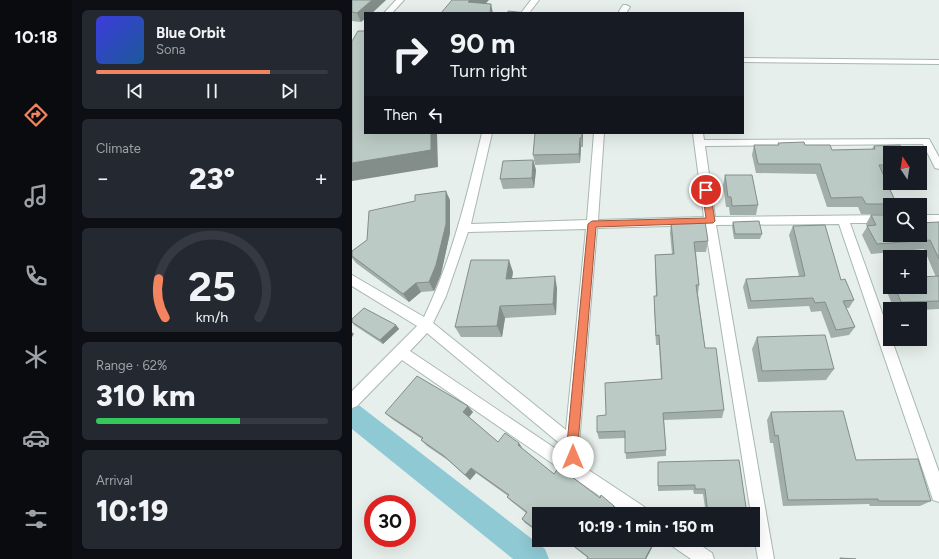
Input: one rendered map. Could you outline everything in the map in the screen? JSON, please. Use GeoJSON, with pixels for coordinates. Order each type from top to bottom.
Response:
{"type":"FeatureCollection","features":[{"type":"Feature","properties":{"kind":"street"},"geometry":{"type":"LineString","coordinates":[[389,12],[400,0]]}},
{"type":"Feature","properties":{"kind":"street"},"geometry":{"type":"LineString","coordinates":[[526,12],[535,0]]}},
{"type":"Feature","properties":{"kind":"street"},"geometry":{"type":"LineString","coordinates":[[744,60],[939,62]]}},
{"type":"Feature","properties":{"kind":"street"},"geometry":{"type":"LineString","coordinates":[[352,401],[382,372],[426,325],[440,296],[464,228],[487,134]]}},
{"type":"Feature","properties":{"kind":"street"},"geometry":{"type":"LineString","coordinates":[[574,469],[572,444],[599,134]]}},
{"type":"Feature","properties":{"kind":"street"},"geometry":{"type":"LineString","coordinates":[[766,559],[710,221],[699,138],[926,141],[939,166]]}},
{"type":"Feature","properties":{"kind":"street"},"geometry":{"type":"LineString","coordinates":[[464,228],[710,221],[883,219]]}},
{"type":"Feature","properties":{"kind":"street"},"geometry":{"type":"LineString","coordinates":[[927,219],[939,219]]}},
{"type":"Feature","properties":{"kind":"street"},"geometry":{"type":"LineString","coordinates":[[843,220],[939,494]]}},
{"type":"Feature","properties":{"kind":"street"},"geometry":{"type":"LineString","coordinates":[[352,280],[426,325],[572,444]]}},
{"type":"Feature","properties":{"kind":"street"},"geometry":{"type":"LineString","coordinates":[[401,352],[630,507]]}},
{"type":"Feature","properties":{"kind":"street"},"geometry":{"type":"LineString","coordinates":[[688,547],[706,559]]}},
{"type":"Feature","properties":{"kind":"building"},"geometry":{"type":"Polygon","coordinates":[[[352,0],[372,0],[357,13],[352,12],[352,0]]]}},
{"type":"Feature","properties":{"kind":"building"},"geometry":{"type":"Polygon","coordinates":[[[452,0],[470,0],[468,2],[491,4],[490,12],[442,12],[452,0]]]}},
{"type":"Feature","properties":{"kind":"building"},"geometry":{"type":"Polygon","coordinates":[[[358,31],[364,31],[364,134],[431,134],[431,150],[352,163],[352,41],[358,31]]]}},
{"type":"Feature","properties":{"kind":"building"},"geometry":{"type":"Polygon","coordinates":[[[535,134],[582,134],[582,137],[580,138],[579,154],[533,155],[535,134]]]}},
{"type":"Feature","properties":{"kind":"building"},"geometry":{"type":"Polygon","coordinates":[[[804,142],[805,145],[830,145],[832,150],[875,149],[874,146],[900,145],[883,146],[883,165],[879,165],[883,174],[883,190],[890,190],[894,198],[883,198],[883,204],[866,204],[862,197],[831,198],[820,164],[758,164],[754,145],[779,145],[778,143],[804,142]]]}},
{"type":"Feature","properties":{"kind":"building"},"geometry":{"type":"Polygon","coordinates":[[[533,160],[532,178],[500,179],[503,161],[533,160]]]}},
{"type":"Feature","properties":{"kind":"building"},"geometry":{"type":"Polygon","coordinates":[[[725,175],[752,175],[758,205],[732,206],[731,197],[728,197],[725,175]]]}},
{"type":"Feature","properties":{"kind":"building"},"geometry":{"type":"Polygon","coordinates":[[[446,191],[446,224],[436,265],[429,282],[416,283],[403,294],[352,256],[352,251],[367,240],[369,211],[415,201],[415,195],[446,191]]]}},
{"type":"Feature","properties":{"kind":"building"},"geometry":{"type":"Polygon","coordinates":[[[871,215],[883,215],[883,242],[904,242],[877,244],[867,226],[876,225],[871,215]]]}},
{"type":"Feature","properties":{"kind":"building"},"geometry":{"type":"Polygon","coordinates":[[[705,221],[708,241],[694,242],[699,285],[696,285],[705,348],[716,348],[724,410],[663,413],[666,450],[625,453],[625,431],[597,432],[597,416],[606,415],[605,383],[662,379],[659,335],[656,336],[654,296],[657,296],[655,255],[674,254],[671,222],[705,221]]]}},
{"type":"Feature","properties":{"kind":"building"},"geometry":{"type":"Polygon","coordinates":[[[759,221],[762,234],[735,234],[733,222],[759,221]]]}},
{"type":"Feature","properties":{"kind":"building"},"geometry":{"type":"Polygon","coordinates":[[[939,222],[939,259],[930,240],[927,240],[927,223],[939,222]]]}},
{"type":"Feature","properties":{"kind":"building"},"geometry":{"type":"Polygon","coordinates":[[[825,225],[841,280],[845,279],[854,300],[843,301],[855,327],[836,330],[825,302],[815,303],[813,298],[751,301],[746,279],[805,276],[793,226],[825,225]]]}},
{"type":"Feature","properties":{"kind":"building"},"geometry":{"type":"Polygon","coordinates":[[[471,260],[509,260],[506,279],[555,276],[553,304],[500,306],[497,326],[455,327],[471,260]]]}},
{"type":"Feature","properties":{"kind":"building"},"geometry":{"type":"Polygon","coordinates":[[[939,276],[939,301],[901,302],[898,294],[927,294],[927,277],[939,276]]]}},
{"type":"Feature","properties":{"kind":"building"},"geometry":{"type":"Polygon","coordinates":[[[364,308],[396,325],[380,340],[352,322],[352,319],[364,308]]]}},
{"type":"Feature","properties":{"kind":"building"},"geometry":{"type":"Polygon","coordinates":[[[825,335],[834,369],[762,371],[757,337],[825,335]]]}},
{"type":"Feature","properties":{"kind":"building"},"geometry":{"type":"Polygon","coordinates":[[[417,376],[468,406],[463,412],[498,442],[505,433],[519,443],[518,445],[554,474],[559,467],[600,498],[601,495],[614,506],[532,507],[532,527],[522,519],[527,512],[507,497],[509,495],[471,468],[465,475],[444,456],[421,440],[423,438],[385,413],[417,376]]]}},
{"type":"Feature","properties":{"kind":"building"},"geometry":{"type":"Polygon","coordinates":[[[843,411],[856,460],[918,459],[931,501],[878,501],[878,499],[788,500],[778,435],[775,436],[771,412],[843,411]]]}},
{"type":"Feature","properties":{"kind":"building"},"geometry":{"type":"Polygon","coordinates":[[[739,460],[746,507],[707,507],[705,489],[695,489],[695,485],[658,486],[658,462],[739,460]]]}},
{"type":"Feature","properties":{"kind":"building"},"geometry":{"type":"Polygon","coordinates":[[[575,547],[651,547],[645,559],[587,559],[588,557],[575,547]]]}},
{"type":"Feature","properties":{"kind":"waterway"},"geometry":{"type":"LineString","coordinates":[[352,414],[535,559]]}},
{"type":"Feature","properties":{"kind":"route"},"geometry":{"type":"LineString","coordinates":[[573,457],[572,444],[592,224],[710,221],[706,190]]}}]}
